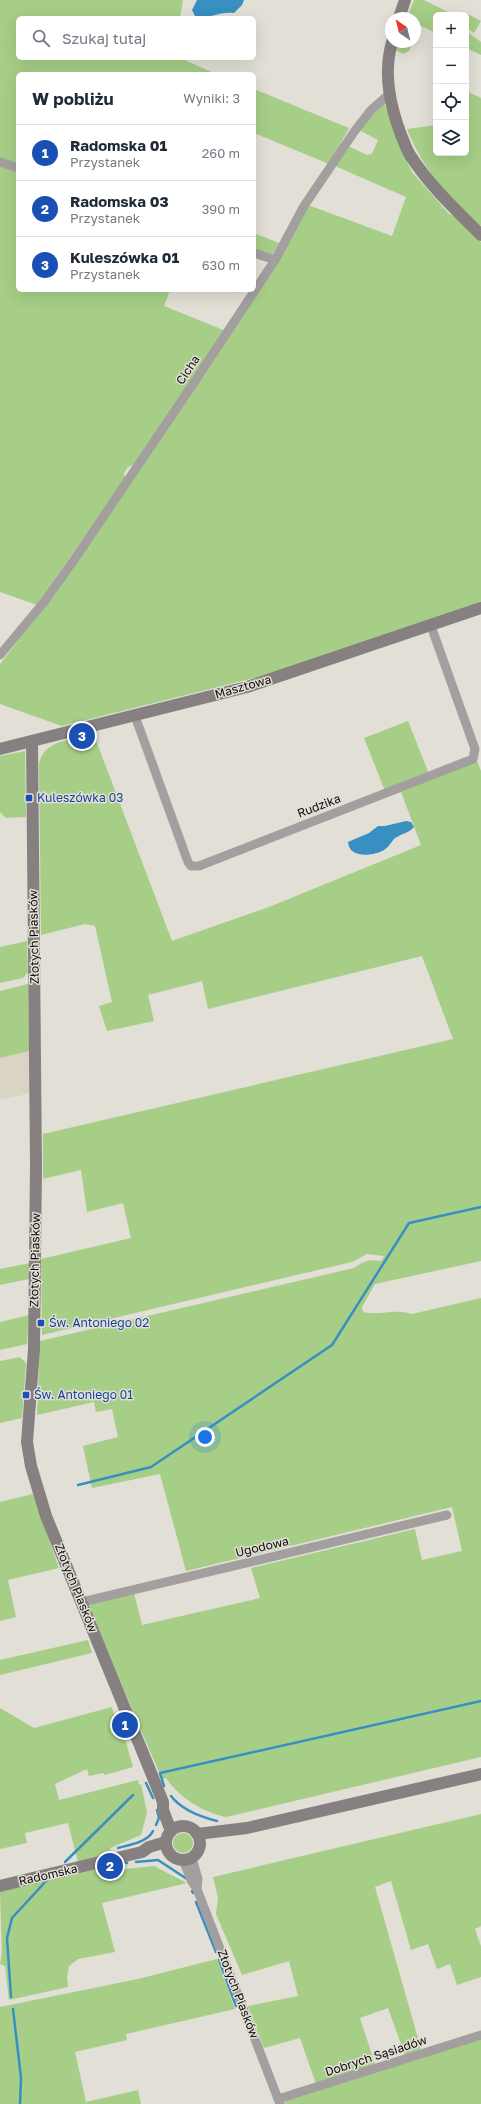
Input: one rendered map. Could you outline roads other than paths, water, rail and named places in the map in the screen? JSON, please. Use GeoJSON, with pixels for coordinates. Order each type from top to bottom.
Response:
{"type":"FeatureCollection","features":[{"type":"Feature","properties":{"kind":"street"},"geometry":{"type":"LineString","coordinates":[[401,12],[404,0]]}},
{"type":"Feature","properties":{"kind":"street"},"geometry":{"type":"LineString","coordinates":[[391,48],[388,61],[389,94],[392,110],[409,154],[431,184],[481,235]]}},
{"type":"Feature","properties":{"kind":"street","name":"Cicha"},"geometry":{"type":"LineString","coordinates":[[256,288],[275,260],[304,206],[354,132],[371,110],[389,94]]}},
{"type":"Feature","properties":{"kind":"street"},"geometry":{"type":"LineString","coordinates":[[0,162],[16,167]]}},
{"type":"Feature","properties":{"kind":"street"},"geometry":{"type":"LineString","coordinates":[[256,253],[275,260]]}},
{"type":"Feature","properties":{"kind":"street","name":"Cicha"},"geometry":{"type":"LineString","coordinates":[[0,655],[44,602],[74,560],[254,292]]}},
{"type":"Feature","properties":{"kind":"street","name":"Masztowa"},"geometry":{"type":"LineString","coordinates":[[0,750],[248,687],[481,608]]}},
{"type":"Feature","properties":{"kind":"street","name":"Rudzika"},"geometry":{"type":"LineString","coordinates":[[135,716],[188,862],[191,866],[199,866],[473,759],[475,756],[475,749],[431,626]]}},
{"type":"Feature","properties":{"kind":"street","name":"Złotych Piasków"},"geometry":{"type":"LineString","coordinates":[[32,741],[36,1165],[34,1349],[27,1442],[31,1466],[46,1516],[163,1802],[162,1810],[175,1829]]}},
{"type":"Feature","properties":{"kind":"street","name":"Ugodowa"},"geometry":{"type":"LineString","coordinates":[[82,1602],[447,1515]]}},
{"type":"Feature","properties":{"kind":"street"},"geometry":{"type":"LineString","coordinates":[[198,1839],[481,1774]]}},
{"type":"Feature","properties":{"kind":"street"},"geometry":{"type":"LineString","coordinates":[[188,1827],[198,1839],[198,1852],[188,1859],[175,1858],[167,1847],[175,1829],[188,1827]]}},
{"type":"Feature","properties":{"kind":"street","name":"Radomska"},"geometry":{"type":"LineString","coordinates":[[0,1886],[142,1852],[150,1854],[167,1847]]}},
{"type":"Feature","properties":{"kind":"street","name":"Złotych Piasków"},"geometry":{"type":"LineString","coordinates":[[188,1859],[198,1879],[197,1889],[279,2102]]}},
{"type":"Feature","properties":{"kind":"street","name":"Dobrych Sąsiadów"},"geometry":{"type":"LineString","coordinates":[[279,2102],[481,2035]]}},
{"type":"Feature","properties":{"kind":"water"},"geometry":{"type":"Polygon","coordinates":[[[197,0],[244,0],[242,5],[234,13],[211,16],[195,16],[192,10],[197,0]]]}},
{"type":"Feature","properties":{"kind":"water"},"geometry":{"type":"Polygon","coordinates":[[[406,821],[411,822],[414,827],[410,831],[395,838],[384,850],[380,852],[363,855],[357,854],[349,847],[348,842],[369,833],[378,826],[385,826],[406,821]]]}},
{"type":"Feature","properties":{"kind":"waterway"},"geometry":{"type":"LineString","coordinates":[[78,1485],[151,1467],[332,1345],[409,1223],[481,1207]]}},
{"type":"Feature","properties":{"kind":"waterway"},"geometry":{"type":"LineString","coordinates":[[164,1786],[160,1773],[481,1701]]}},
{"type":"Feature","properties":{"kind":"waterway"},"geometry":{"type":"LineString","coordinates":[[146,1783],[153,1798]]}},
{"type":"Feature","properties":{"kind":"waterway"},"geometry":{"type":"LineString","coordinates":[[65,1862],[133,1795]]}},
{"type":"Feature","properties":{"kind":"waterway"},"geometry":{"type":"LineString","coordinates":[[171,1796],[186,1809],[217,1821]]}},
{"type":"Feature","properties":{"kind":"waterway"},"geometry":{"type":"LineString","coordinates":[[156,1825],[159,1818],[157,1810]]}},
{"type":"Feature","properties":{"kind":"waterway"},"geometry":{"type":"LineString","coordinates":[[118,1848],[143,1840],[151,1835],[153,1831]]}},
{"type":"Feature","properties":{"kind":"waterway"},"geometry":{"type":"LineString","coordinates":[[136,1862],[158,1860],[187,1879]]}},
{"type":"Feature","properties":{"kind":"waterway"},"geometry":{"type":"LineString","coordinates":[[120,1863],[127,1863]]}},
{"type":"Feature","properties":{"kind":"waterway"},"geometry":{"type":"LineString","coordinates":[[11,1997],[7,1938],[12,1918],[47,1880]]}},
{"type":"Feature","properties":{"kind":"waterway"},"geometry":{"type":"LineString","coordinates":[[196,1902],[216,1952]]}},
{"type":"Feature","properties":{"kind":"waterway"},"geometry":{"type":"LineString","coordinates":[[219,1960],[236,2006]]}},
{"type":"Feature","properties":{"kind":"waterway"},"geometry":{"type":"LineString","coordinates":[[13,2009],[21,2078],[20,2104]]}},
{"type":"Feature","properties":{"kind":"place","name":"Kuleszówka 01"},"geometry":{"type":"Point","coordinates":[82,736]}},
{"type":"Feature","properties":{"kind":"place","name":"Kuleszówka 03"},"geometry":{"type":"Point","coordinates":[29,798]}},
{"type":"Feature","properties":{"kind":"place","name":"Św. Antoniego 02"},"geometry":{"type":"Point","coordinates":[41,1323]}},
{"type":"Feature","properties":{"kind":"place","name":"Św. Antoniego 01"},"geometry":{"type":"Point","coordinates":[26,1395]}},
{"type":"Feature","properties":{"kind":"place","name":"Radomska 01"},"geometry":{"type":"Point","coordinates":[125,1725]}},
{"type":"Feature","properties":{"kind":"place","name":"Radomska 03"},"geometry":{"type":"Point","coordinates":[110,1866]}}]}
